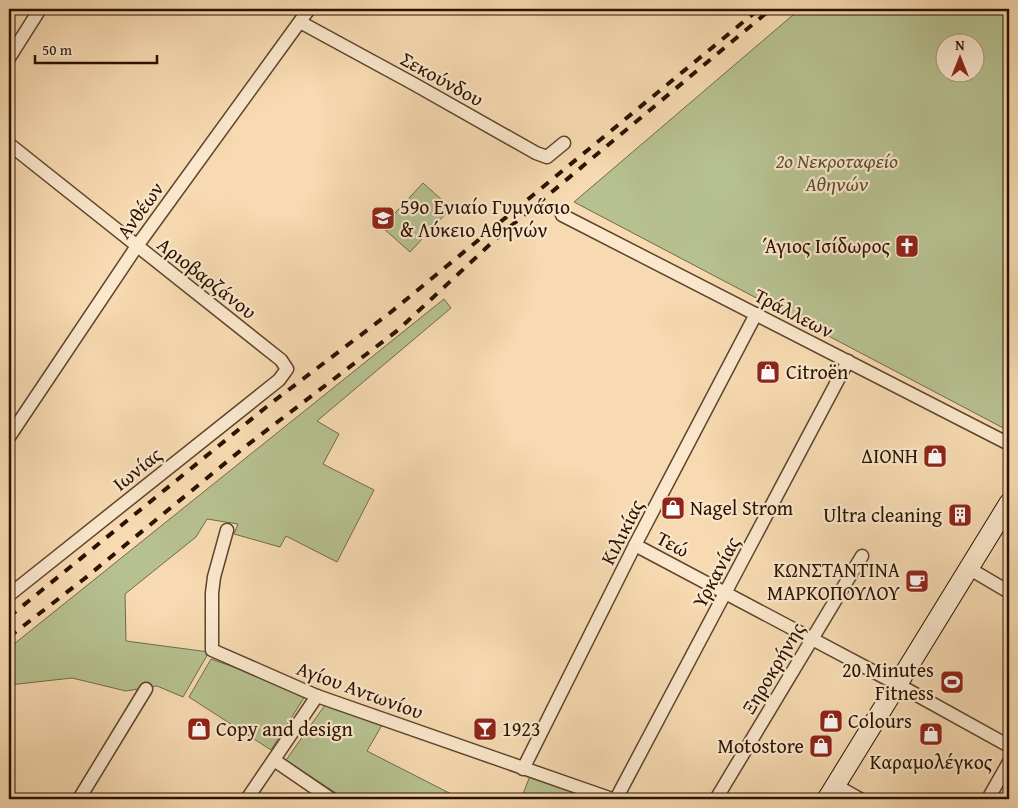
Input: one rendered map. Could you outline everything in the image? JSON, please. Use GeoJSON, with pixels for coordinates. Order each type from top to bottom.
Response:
{"type":"FeatureCollection","features":[{"type":"Feature","properties":{"kind":"main road"},"geometry":{"type":"LineString","coordinates":[[831,792],[1009,504]]}},
{"type":"Feature","properties":{"kind":"street"},"geometry":{"type":"LineString","coordinates":[[9,58],[40,9]]}},
{"type":"Feature","properties":{"kind":"street","name":"Ανθέων"},"geometry":{"type":"LineString","coordinates":[[9,437],[137,246],[309,9]]}},
{"type":"Feature","properties":{"kind":"street","name":"Σεκούνδου"},"geometry":{"type":"LineString","coordinates":[[300,22],[536,153],[547,157],[564,142]]}},
{"type":"Feature","properties":{"kind":"street","name":"Αριοβαρζάνου"},"geometry":{"type":"LineString","coordinates":[[9,144],[281,360],[287,369]]}},
{"type":"Feature","properties":{"kind":"street","name":"Τράλλεων"},"geometry":{"type":"LineString","coordinates":[[562,215],[1009,444]]}},
{"type":"Feature","properties":{"kind":"street","name":"Κιλικίας"},"geometry":{"type":"LineString","coordinates":[[523,768],[635,545],[756,314]]}},
{"type":"Feature","properties":{"kind":"street","name":"Υρκανίας"},"geometry":{"type":"LineString","coordinates":[[616,799],[848,361]]}},
{"type":"Feature","properties":{"kind":"street","name":"Ιωνίας"},"geometry":{"type":"LineString","coordinates":[[9,595],[279,380],[287,369]]}},
{"type":"Feature","properties":{"kind":"street","name":"Αγίου Αντωνίου"},"geometry":{"type":"LineString","coordinates":[[227,530],[214,577],[212,593],[212,650],[317,696],[612,799]]}},
{"type":"Feature","properties":{"kind":"street","name":"Τεώ"},"geometry":{"type":"LineString","coordinates":[[635,545],[1009,746]]}},
{"type":"Feature","properties":{"kind":"street","name":"Ξηροκρήνης"},"geometry":{"type":"LineString","coordinates":[[716,799],[862,556]]}},
{"type":"Feature","properties":{"kind":"street"},"geometry":{"type":"LineString","coordinates":[[970,569],[1009,592]]}},
{"type":"Feature","properties":{"kind":"street"},"geometry":{"type":"LineString","coordinates":[[79,799],[146,689]]}},
{"type":"Feature","properties":{"kind":"street"},"geometry":{"type":"LineString","coordinates":[[247,799],[317,696]]}},
{"type":"Feature","properties":{"kind":"street"},"geometry":{"type":"LineString","coordinates":[[274,760],[331,799]]}},
{"type":"Feature","properties":{"kind":"street"},"geometry":{"type":"LineString","coordinates":[[988,799],[1009,762]]}},
{"type":"Feature","properties":{"kind":"street"},"geometry":{"type":"LineString","coordinates":[[831,792],[860,799]]}},
{"type":"Feature","properties":{"kind":"green space","name":"2ο Νεκροταφείο Αθηνών"},"geometry":{"type":"Polygon","coordinates":[[[800,9],[1009,9],[1009,431],[574,202],[800,9]]]}},
{"type":"Feature","properties":{"kind":"green space"},"geometry":{"type":"Polygon","coordinates":[[[423,183],[451,208],[410,252],[382,227],[423,183]]]}},
{"type":"Feature","properties":{"kind":"green space"},"geometry":{"type":"Polygon","coordinates":[[[444,299],[451,308],[317,421],[339,434],[323,464],[374,490],[337,562],[286,536],[280,547],[234,534],[238,524],[207,519],[196,537],[125,594],[126,641],[209,652],[183,697],[157,686],[126,691],[72,678],[9,685],[9,648],[444,299]]]}},
{"type":"Feature","properties":{"kind":"green space"},"geometry":{"type":"Polygon","coordinates":[[[211,659],[307,693],[271,750],[189,697],[211,659]]]}},
{"type":"Feature","properties":{"kind":"green space"},"geometry":{"type":"Polygon","coordinates":[[[325,705],[382,725],[367,751],[461,799],[345,799],[286,760],[325,705]]]}},
{"type":"Feature","properties":{"kind":"green space"},"geometry":{"type":"Polygon","coordinates":[[[530,776],[594,799],[521,799],[530,776]]]}},
{"type":"Feature","properties":{"kind":"railway"},"geometry":{"type":"LineString","coordinates":[[9,617],[270,404],[391,312],[759,9]]}},
{"type":"Feature","properties":{"kind":"railway"},"geometry":{"type":"LineString","coordinates":[[9,637],[84,579],[246,446],[398,330],[499,236],[771,9]]}},
{"type":"Feature","properties":{"kind":"place","name":"59ο Ενιαίο Γυμνάσιο & Λύκειο Αθηνών"},"geometry":{"type":"Point","coordinates":[383,218]}},
{"type":"Feature","properties":{"kind":"place","name":"Άγιος Ισίδωρος"},"geometry":{"type":"Point","coordinates":[907,246]}},
{"type":"Feature","properties":{"kind":"place","name":"Citroën"},"geometry":{"type":"Point","coordinates":[768,372]}},
{"type":"Feature","properties":{"kind":"place","name":"ΔΙΟΝΗ"},"geometry":{"type":"Point","coordinates":[935,456]}},
{"type":"Feature","properties":{"kind":"place","name":"Nagel Strom"},"geometry":{"type":"Point","coordinates":[673,508]}},
{"type":"Feature","properties":{"kind":"place","name":"Ultra cleaning"},"geometry":{"type":"Point","coordinates":[960,515]}},
{"type":"Feature","properties":{"kind":"place","name":"ΚΩΝΣΤΑΝΤΙΝΑ ΜΑΡΚΟΠΟΥΛΟΥ"},"geometry":{"type":"Point","coordinates":[917,581]}},
{"type":"Feature","properties":{"kind":"place","name":"20 Μinutes Fitness"},"geometry":{"type":"Point","coordinates":[952,682]}},
{"type":"Feature","properties":{"kind":"place","name":"Colours"},"geometry":{"type":"Point","coordinates":[831,721]}},
{"type":"Feature","properties":{"kind":"place","name":"Copy and design"},"geometry":{"type":"Point","coordinates":[199,729]}},
{"type":"Feature","properties":{"kind":"place","name":"1923"},"geometry":{"type":"Point","coordinates":[485,729]}},
{"type":"Feature","properties":{"kind":"place","name":"Καραμολέγκος"},"geometry":{"type":"Point","coordinates":[931,734]}},
{"type":"Feature","properties":{"kind":"place","name":"Motostore"},"geometry":{"type":"Point","coordinates":[821,746]}}]}
